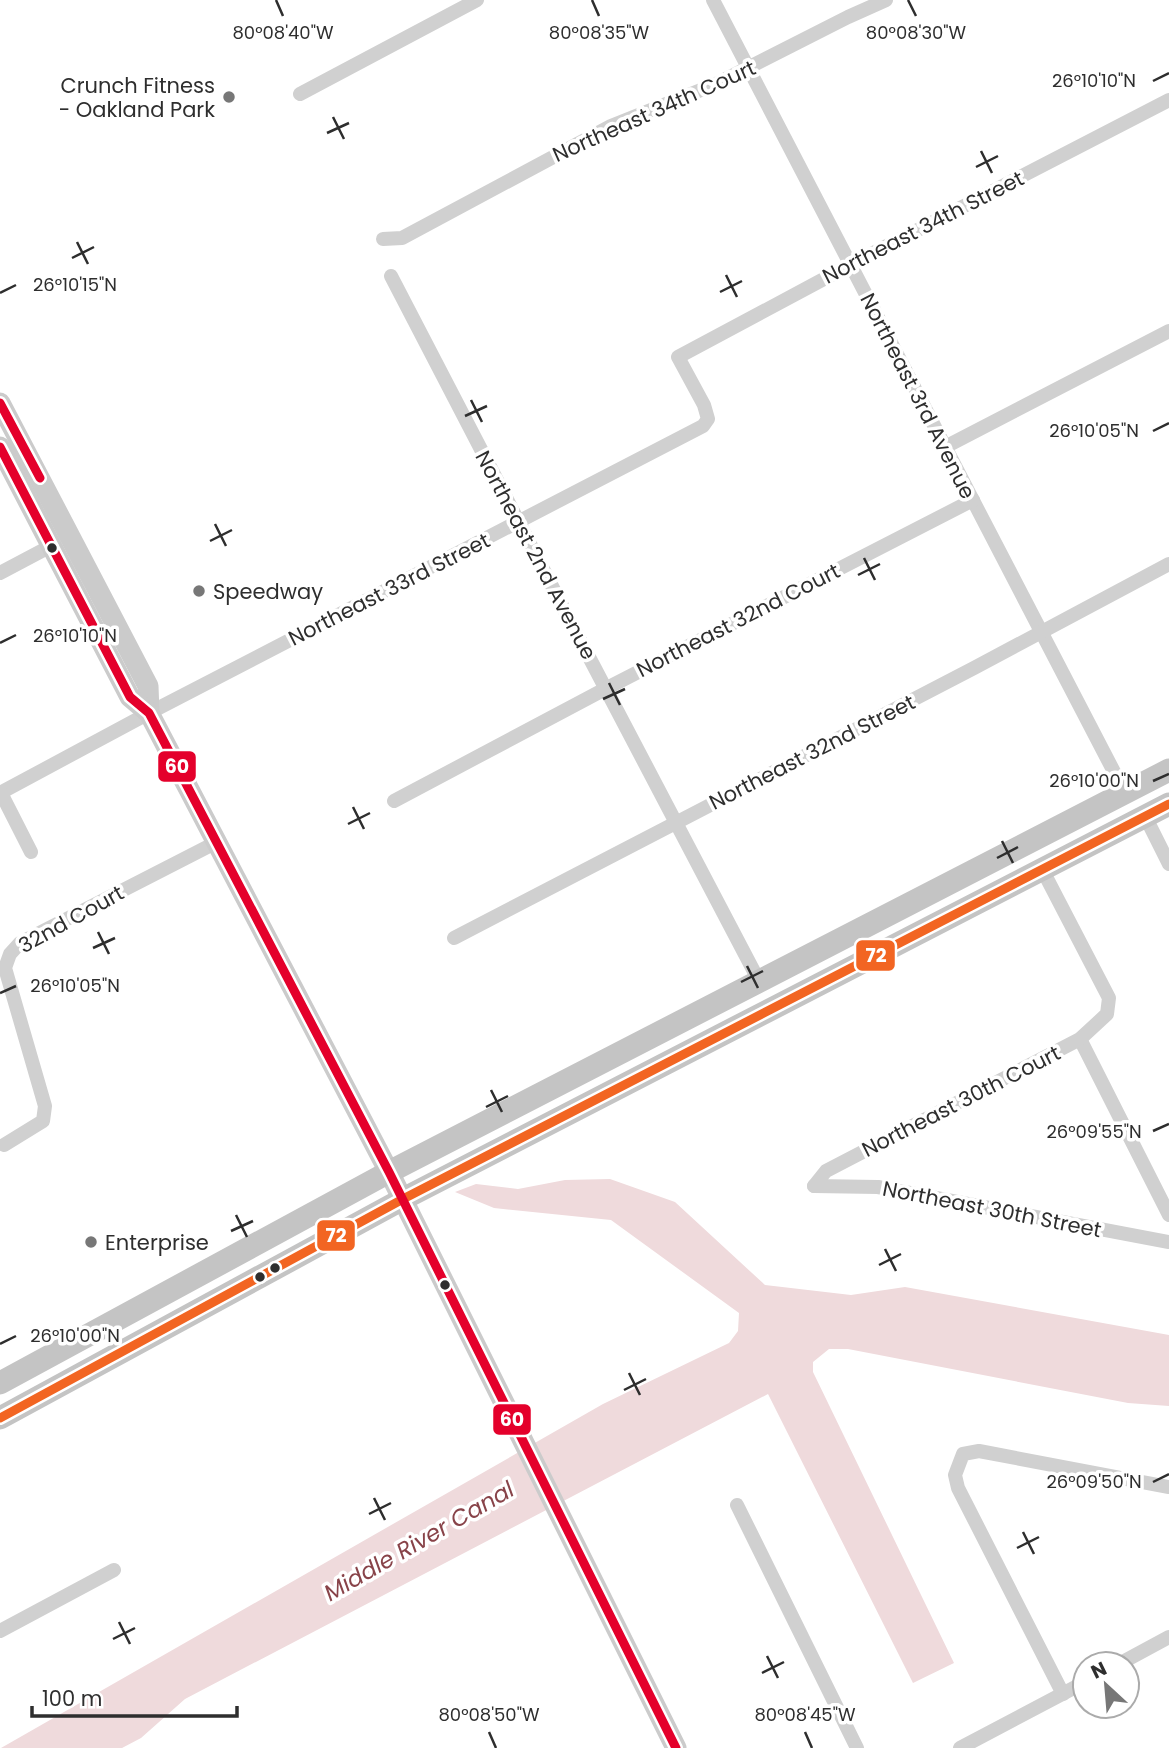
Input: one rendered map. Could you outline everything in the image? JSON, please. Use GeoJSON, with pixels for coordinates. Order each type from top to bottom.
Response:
{"type":"FeatureCollection","features":[{"type":"Feature","properties":{"kind":"main road"},"geometry":{"type":"LineString","coordinates":[[0,403],[148,686],[149,713]]}},
{"type":"Feature","properties":{"kind":"main road"},"geometry":{"type":"LineString","coordinates":[[0,447],[130,697],[149,713],[389,1172],[676,1748]]}},
{"type":"Feature","properties":{"kind":"main road"},"geometry":{"type":"LineString","coordinates":[[0,1383],[389,1172],[1169,770]]}},
{"type":"Feature","properties":{"kind":"main road"},"geometry":{"type":"LineString","coordinates":[[1102,838],[1122,814],[1125,793]]}},
{"type":"Feature","properties":{"kind":"main road"},"geometry":{"type":"LineString","coordinates":[[0,1418],[403,1199],[1169,804]]}},
{"type":"Feature","properties":{"kind":"main road"},"geometry":{"type":"LineString","coordinates":[[856,967],[853,956],[869,924]]}},
{"type":"Feature","properties":{"kind":"main road"},"geometry":{"type":"LineString","coordinates":[[730,1032],[757,1004],[759,981]]}},
{"type":"Feature","properties":{"kind":"main road"},"geometry":{"type":"LineString","coordinates":[[0,1406],[41,1382],[43,1359]]}},
{"type":"Feature","properties":{"kind":"street"},"geometry":{"type":"LineString","coordinates":[[300,94],[477,0]]}},
{"type":"Feature","properties":{"kind":"street","name":"Northeast 3rd Avenue"},"geometry":{"type":"LineString","coordinates":[[713,0],[1125,793]]}},
{"type":"Feature","properties":{"kind":"street","name":"Northeast 34th Court"},"geometry":{"type":"LineString","coordinates":[[383,239],[402,238],[611,126],[748,69],[886,0]]}},
{"type":"Feature","properties":{"kind":"street","name":"Northeast 34th Street"},"geometry":{"type":"LineString","coordinates":[[703,426],[708,419],[704,405],[678,357],[1169,100]]}},
{"type":"Feature","properties":{"kind":"street","name":"Northeast 2nd Avenue"},"geometry":{"type":"LineString","coordinates":[[391,276],[517,523],[607,688],[759,981]]}},
{"type":"Feature","properties":{"kind":"street"},"geometry":{"type":"LineString","coordinates":[[945,447],[1169,331]]}},
{"type":"Feature","properties":{"kind":"street","name":"Northeast 33rd Street"},"geometry":{"type":"LineString","coordinates":[[1,793],[149,713],[703,426]]}},
{"type":"Feature","properties":{"kind":"street","name":"Northeast 32nd Court"},"geometry":{"type":"LineString","coordinates":[[394,801],[972,500]]}},
{"type":"Feature","properties":{"kind":"street"},"geometry":{"type":"LineString","coordinates":[[0,573],[51,546]]}},
{"type":"Feature","properties":{"kind":"street","name":"Northeast 32nd Street"},"geometry":{"type":"LineString","coordinates":[[454,938],[1169,564]]}},
{"type":"Feature","properties":{"kind":"street"},"geometry":{"type":"LineString","coordinates":[[1,793],[31,852]]}},
{"type":"Feature","properties":{"kind":"street"},"geometry":{"type":"LineString","coordinates":[[1145,816],[1169,864]]}},
{"type":"Feature","properties":{"kind":"street","name":"32nd Court"},"geometry":{"type":"LineString","coordinates":[[4,1144],[43,1121],[45,1106],[5,968],[10,954],[20,943],[216,842]]}},
{"type":"Feature","properties":{"kind":"street","name":"Northeast 30th Court"},"geometry":{"type":"LineString","coordinates":[[814,1186],[826,1171],[1080,1039],[1107,1013],[1109,998],[1042,869]]}},
{"type":"Feature","properties":{"kind":"street"},"geometry":{"type":"LineString","coordinates":[[1080,1039],[1169,1216]]}},
{"type":"Feature","properties":{"kind":"street","name":"Northeast 30th Street"},"geometry":{"type":"LineString","coordinates":[[814,1186],[878,1187],[1169,1242]]}},
{"type":"Feature","properties":{"kind":"street"},"geometry":{"type":"LineString","coordinates":[[1063,1693],[958,1488],[955,1475],[963,1454],[979,1451],[1169,1487]]}},
{"type":"Feature","properties":{"kind":"street"},"geometry":{"type":"LineString","coordinates":[[737,1505],[857,1748]]}},
{"type":"Feature","properties":{"kind":"street"},"geometry":{"type":"LineString","coordinates":[[0,1631],[114,1570]]}},
{"type":"Feature","properties":{"kind":"street"},"geometry":{"type":"LineString","coordinates":[[1141,1652],[1169,1637]]}},
{"type":"Feature","properties":{"kind":"street"},"geometry":{"type":"LineString","coordinates":[[960,1748],[1071,1689]]}},
{"type":"Feature","properties":{"kind":"water","name":"Middle River Canal"},"geometry":{"type":"Polygon","coordinates":[[[610,1179],[675,1202],[765,1285],[851,1295],[905,1287],[1169,1335],[1169,1406],[1128,1403],[848,1349],[829,1349],[813,1362],[813,1372],[954,1663],[913,1683],[768,1394],[185,1699],[141,1738],[122,1748],[1,1748],[603,1404],[729,1343],[738,1331],[739,1313],[611,1220],[494,1208],[455,1192],[476,1184],[518,1189],[565,1180],[610,1179]]]}},
{"type":"Feature","properties":{"kind":"transit line","name":"60"},"geometry":{"type":"LineString","coordinates":[[0,403],[40,478]]}},
{"type":"Feature","properties":{"kind":"transit line","name":"60"},"geometry":{"type":"LineString","coordinates":[[0,447],[130,697],[149,713],[389,1172],[676,1748]]}},
{"type":"Feature","properties":{"kind":"transit line","name":"72"},"geometry":{"type":"LineString","coordinates":[[0,1418],[403,1199],[1169,804]]}},
{"type":"Feature","properties":{"kind":"place","name":"Crunch Fitness - Oakland Park"},"geometry":{"type":"Point","coordinates":[229,97]}},
{"type":"Feature","properties":{"kind":"place","name":"Speedway"},"geometry":{"type":"Point","coordinates":[199,591]}},
{"type":"Feature","properties":{"kind":"place","name":"Enterprise"},"geometry":{"type":"Point","coordinates":[91,1242]}}]}
